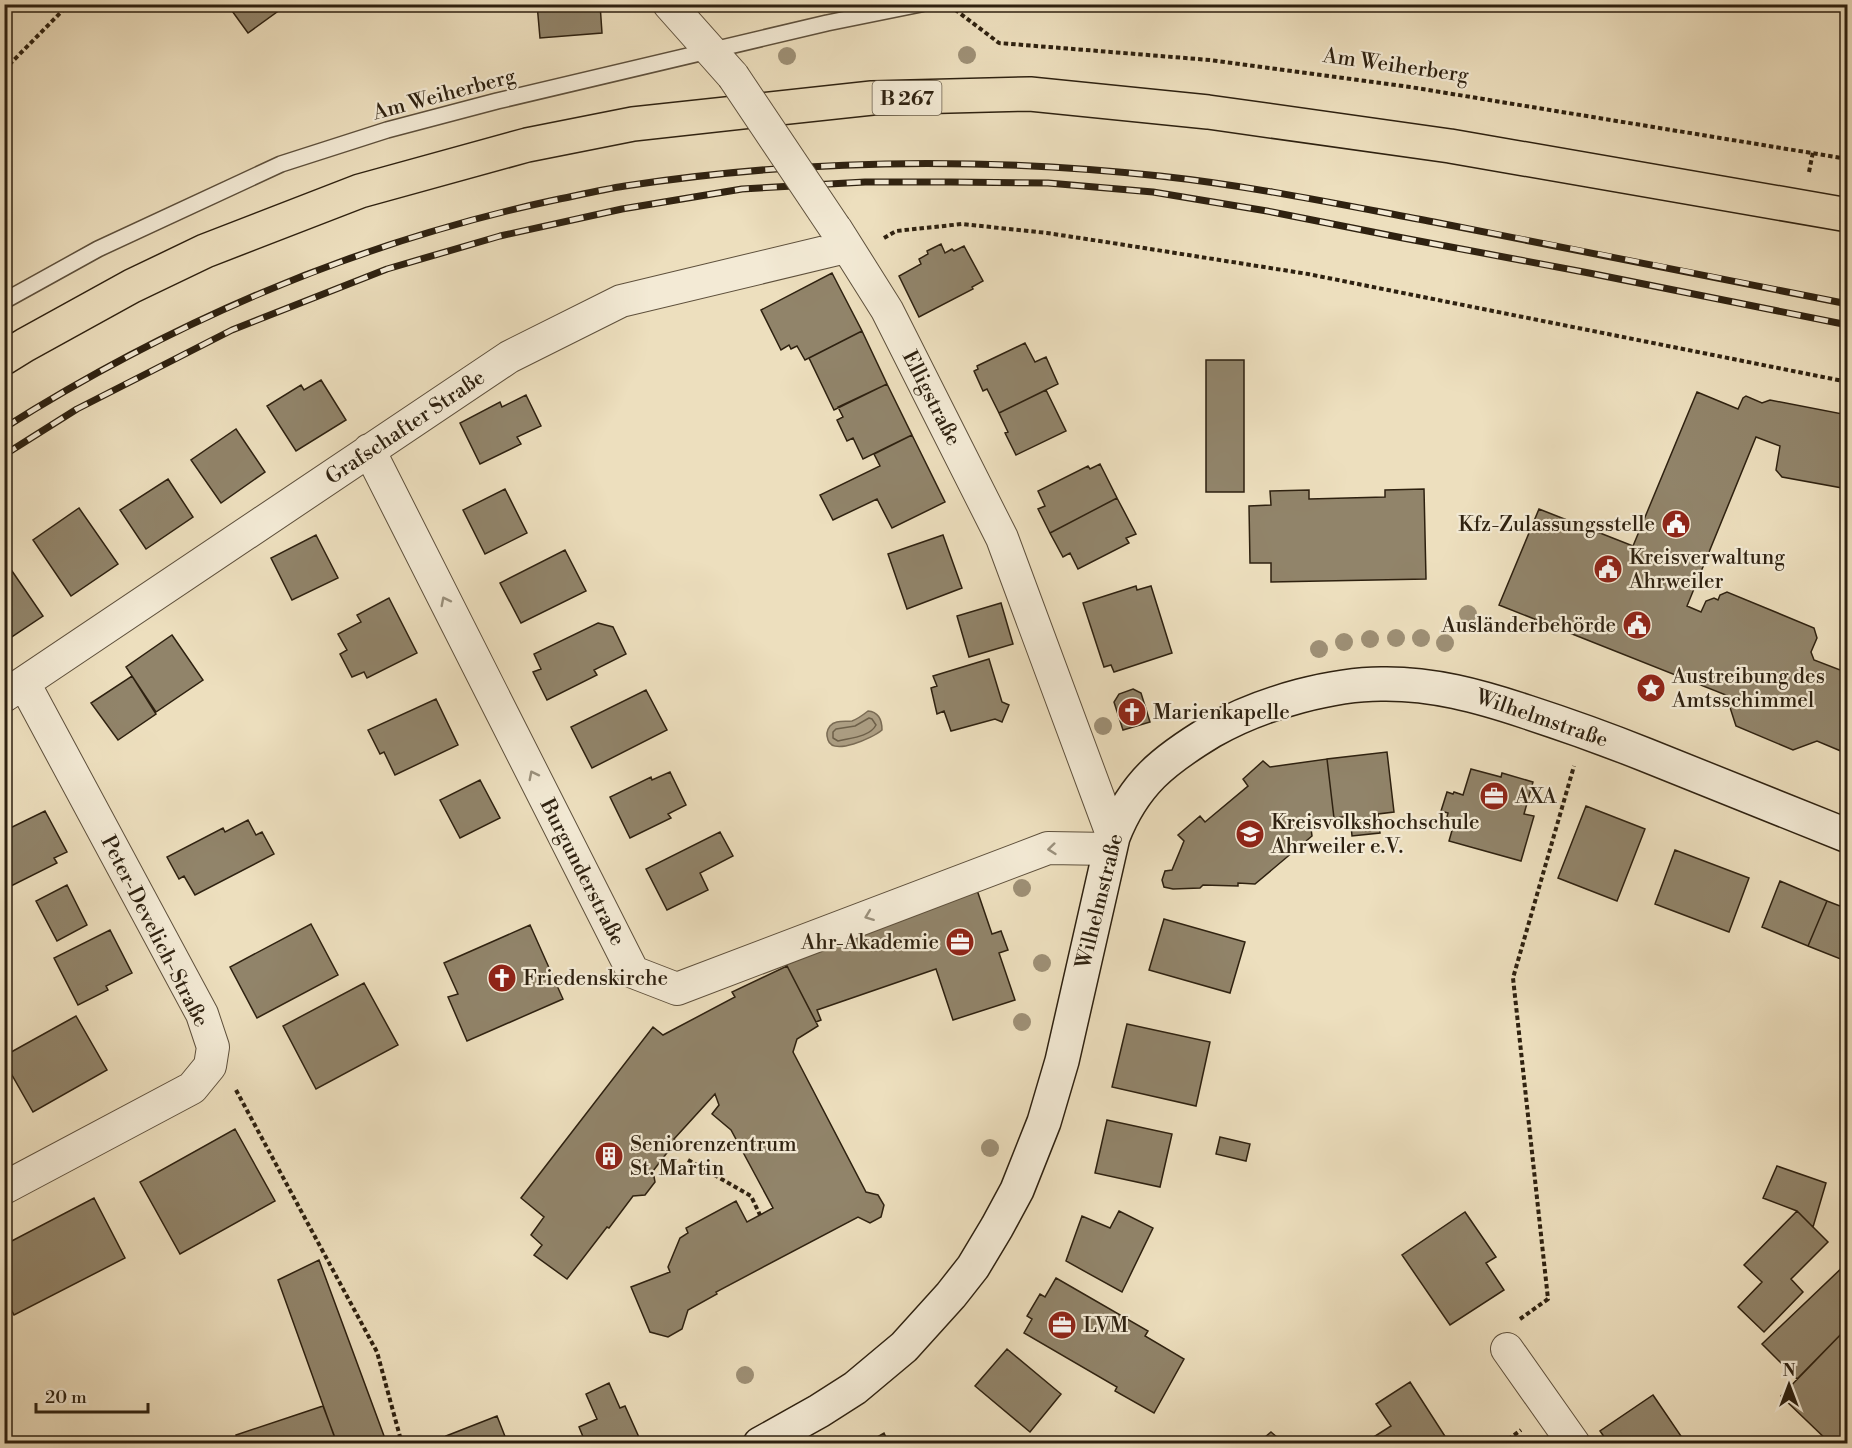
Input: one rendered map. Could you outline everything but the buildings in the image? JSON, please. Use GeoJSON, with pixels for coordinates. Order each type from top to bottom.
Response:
{"type":"FeatureCollection","features":[{"type":"Feature","properties":{"kind":"main road","name":"B 267"},"geometry":{"type":"LineString","coordinates":[[4,358],[132,286],[205,251],[360,191],[527,145],[633,124],[872,98],[1030,94],[1208,112],[1450,146],[1848,215]]}},
{"type":"Feature","properties":{"kind":"main road","name":"Wilhelmstraße"},"geometry":{"type":"LineString","coordinates":[[760,1443],[819,1411],[855,1388],[904,1347],[973,1267],[1017,1190],[1044,1122],[1062,1060],[1111,843],[1121,816],[1131,798],[1154,772],[1182,749],[1222,725],[1255,710],[1332,688],[1382,684],[1446,688],[1479,696],[1584,730],[1848,836]]}},
{"type":"Feature","properties":{"kind":"street","name":"Elligstraße"},"geometry":{"type":"LineString","coordinates":[[669,4],[734,76],[887,310],[1002,538],[1111,843]]}},
{"type":"Feature","properties":{"kind":"street","name":"Grafschafter Straße"},"geometry":{"type":"LineString","coordinates":[[14,689],[509,357],[621,301],[845,244]]}},
{"type":"Feature","properties":{"kind":"street","name":"Burgunderstraße"},"geometry":{"type":"LineString","coordinates":[[369,450],[633,972],[677,988],[1048,848],[1111,843]]}},
{"type":"Feature","properties":{"kind":"street","name":"Peter-Develich-Straße"},"geometry":{"type":"LineString","coordinates":[[4,1188],[192,1088],[210,1066],[213,1047],[202,1014],[14,689]]}},
{"type":"Feature","properties":{"kind":"street"},"geometry":{"type":"LineString","coordinates":[[1507,1349],[1574,1443]]}},
{"type":"Feature","properties":{"kind":"lane","name":"Am Weiherberg"},"geometry":{"type":"LineString","coordinates":[[4,301],[98,249],[281,164],[387,130],[497,101],[827,23],[921,4]]}},
{"type":"Feature","properties":{"kind":"path"},"geometry":{"type":"LineString","coordinates":[[4,70],[69,4]]}},
{"type":"Feature","properties":{"kind":"path","name":"Am Weiherberg"},"geometry":{"type":"LineString","coordinates":[[948,4],[999,43],[1221,61],[1410,87],[1848,159]]}},
{"type":"Feature","properties":{"kind":"path"},"geometry":{"type":"LineString","coordinates":[[1809,176],[1813,152]]}},
{"type":"Feature","properties":{"kind":"path"},"geometry":{"type":"LineString","coordinates":[[845,244],[896,231],[962,224],[1047,233],[1308,274],[1848,382]]}},
{"type":"Feature","properties":{"kind":"path"},"geometry":{"type":"LineString","coordinates":[[1507,1349],[1509,1327],[1548,1299],[1513,978],[1584,730]]}},
{"type":"Feature","properties":{"kind":"path"},"geometry":{"type":"LineString","coordinates":[[213,1047],[377,1352],[402,1443]]}},
{"type":"Feature","properties":{"kind":"path"},"geometry":{"type":"LineString","coordinates":[[688,1160],[751,1196],[760,1215]]}},
{"type":"Feature","properties":{"kind":"water"},"geometry":{"type":"Polygon","coordinates":[[[868,711],[879,717],[882,730],[854,744],[837,746],[831,744],[827,734],[832,724],[852,721],[868,711]]]}},
{"type":"Feature","properties":{"kind":"railway"},"geometry":{"type":"LineString","coordinates":[[4,428],[133,354],[200,321],[268,290],[407,239],[478,218],[606,189],[758,170],[825,166],[959,164],[1093,170],[1194,180],[1366,209],[1848,304]]}},
{"type":"Feature","properties":{"kind":"railway"},"geometry":{"type":"LineString","coordinates":[[4,455],[77,409],[232,330],[387,269],[500,236],[622,209],[742,189],[865,182],[950,182],[1048,183],[1153,192],[1267,211],[1848,325]]}},
{"type":"Feature","properties":{"kind":"place","name":"Kfz-Zulassungsstelle"},"geometry":{"type":"Point","coordinates":[1676,524]}},
{"type":"Feature","properties":{"kind":"place","name":"Kreisverwaltung Ahrweiler"},"geometry":{"type":"Point","coordinates":[1608,569]}},
{"type":"Feature","properties":{"kind":"place","name":"Ausländerbehörde"},"geometry":{"type":"Point","coordinates":[1637,625]}},
{"type":"Feature","properties":{"kind":"place","name":"Austreibung des Amtsschimmel"},"geometry":{"type":"Point","coordinates":[1651,688]}},
{"type":"Feature","properties":{"kind":"place","name":"Marienkapelle"},"geometry":{"type":"Point","coordinates":[1132,712]}},
{"type":"Feature","properties":{"kind":"place","name":"AXA"},"geometry":{"type":"Point","coordinates":[1494,796]}},
{"type":"Feature","properties":{"kind":"place","name":"Kreisvolkshochschule Ahrweiler e.V."},"geometry":{"type":"Point","coordinates":[1250,834]}},
{"type":"Feature","properties":{"kind":"place","name":"Ahr-Akademie"},"geometry":{"type":"Point","coordinates":[960,942]}},
{"type":"Feature","properties":{"kind":"place","name":"Friedenskirche"},"geometry":{"type":"Point","coordinates":[502,978]}},
{"type":"Feature","properties":{"kind":"place","name":"Seniorenzentrum St. Martin"},"geometry":{"type":"Point","coordinates":[609,1156]}},
{"type":"Feature","properties":{"kind":"place","name":"LVM"},"geometry":{"type":"Point","coordinates":[1062,1325]}}]}
